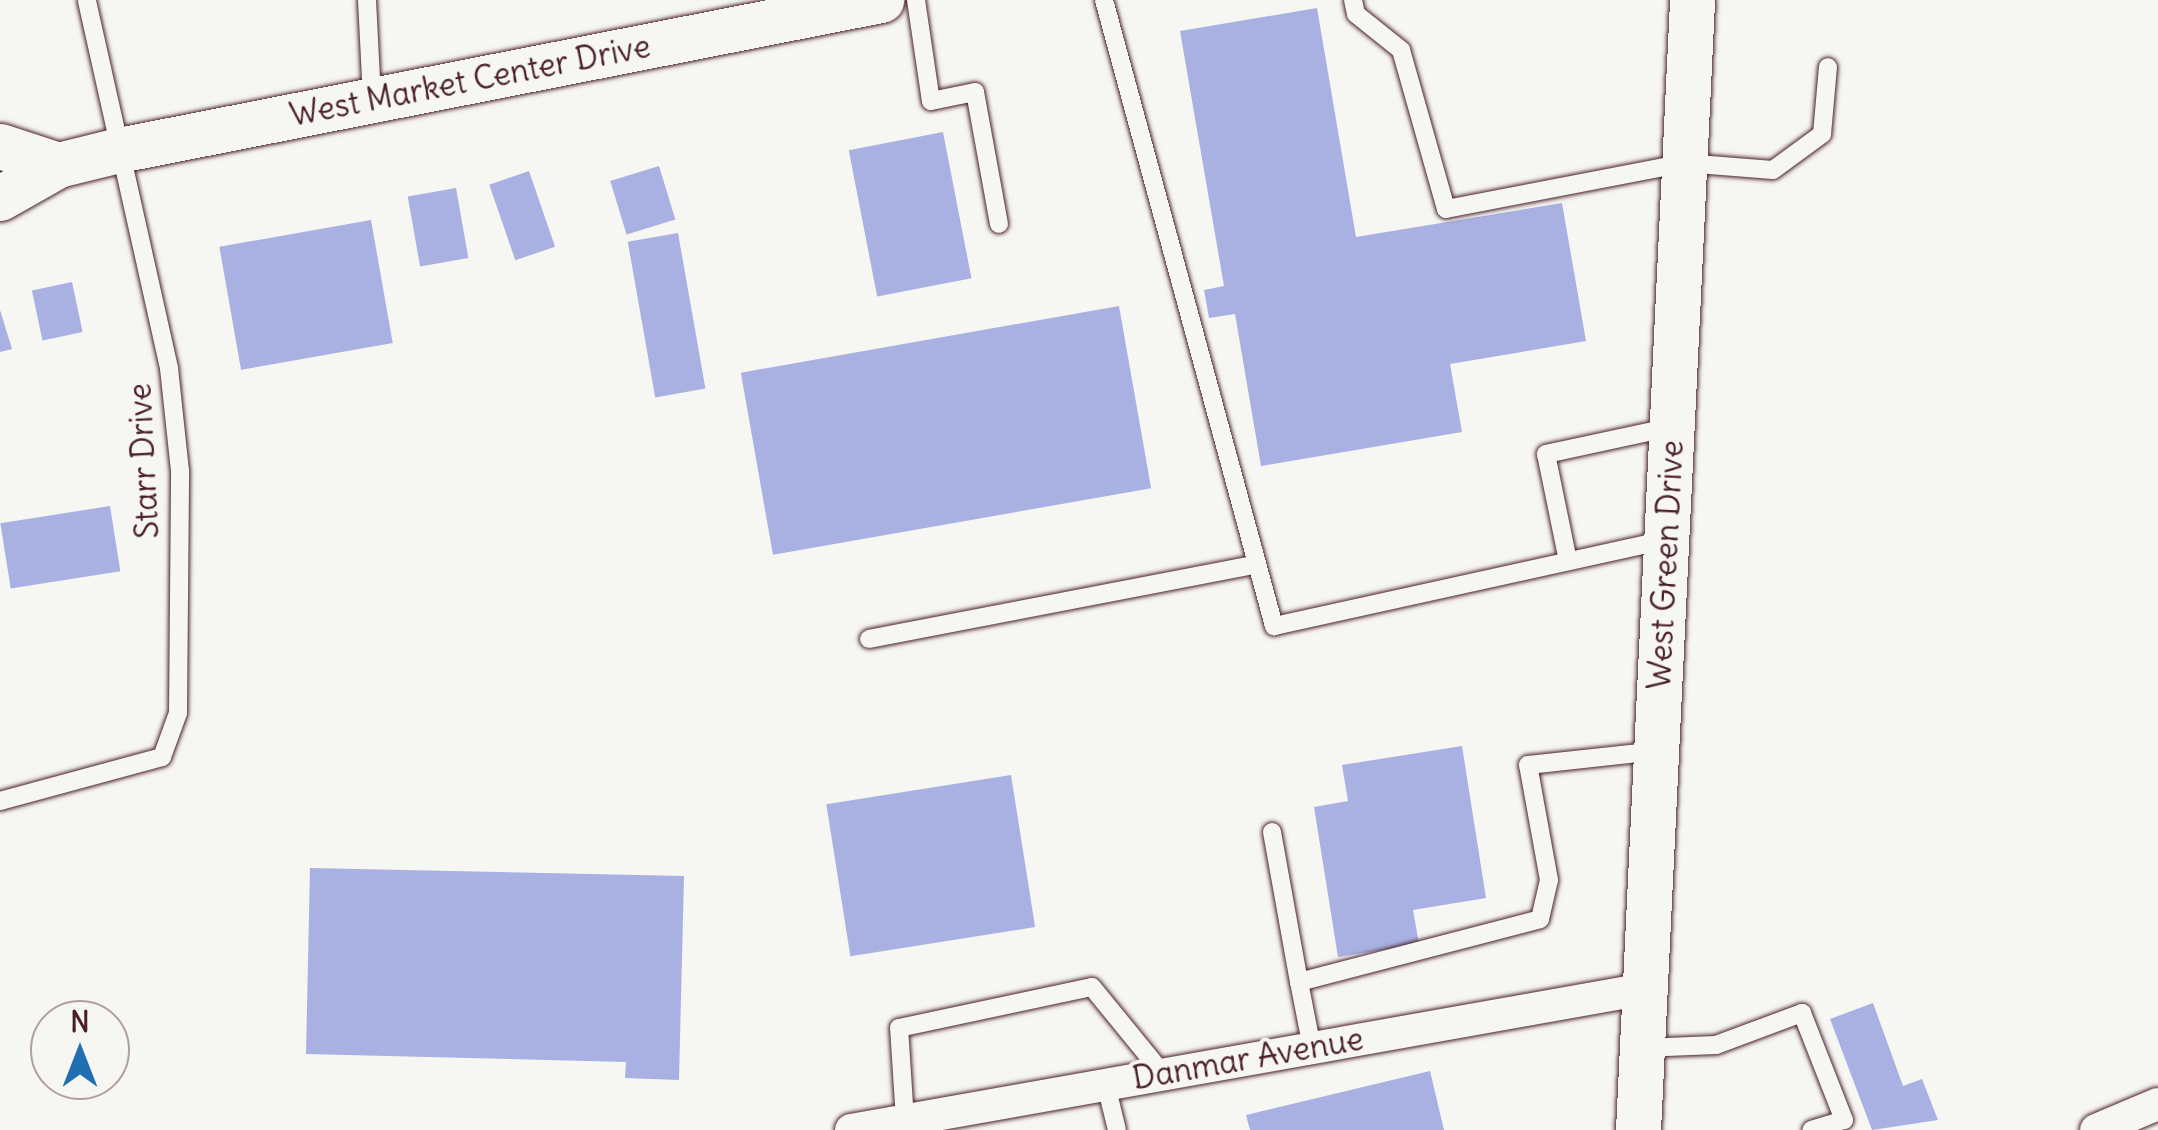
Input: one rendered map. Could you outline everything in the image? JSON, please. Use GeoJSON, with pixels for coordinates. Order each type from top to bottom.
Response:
{"type":"FeatureCollection","features":[{"type":"Feature","properties":{"kind":"main road","name":"West Market Center Drive"},"geometry":{"type":"LineString","coordinates":[[0,198],[58,165],[119,150],[816,7],[882,0]]}},
{"type":"Feature","properties":{"kind":"main road","name":"West Green Drive"},"geometry":{"type":"LineString","coordinates":[[1638,1130],[1692,0]]}},
{"type":"Feature","properties":{"kind":"main road"},"geometry":{"type":"LineString","coordinates":[[0,146],[58,165]]}},
{"type":"Feature","properties":{"kind":"street","name":"Danmar Avenue"},"geometry":{"type":"LineString","coordinates":[[850,1130],[1644,989]]}},
{"type":"Feature","properties":{"kind":"street"},"geometry":{"type":"LineString","coordinates":[[2096,1130],[2158,1104]]}},
{"type":"Feature","properties":{"kind":"lane","name":"Starr Drive"},"geometry":{"type":"LineString","coordinates":[[0,801],[162,757],[178,713],[180,471],[170,368],[88,0]]}},
{"type":"Feature","properties":{"kind":"lane"},"geometry":{"type":"LineString","coordinates":[[367,0],[372,101]]}},
{"type":"Feature","properties":{"kind":"lane"},"geometry":{"type":"LineString","coordinates":[[916,0],[930,101],[976,92],[998,224]]}},
{"type":"Feature","properties":{"kind":"lane"},"geometry":{"type":"LineString","coordinates":[[1104,0],[1274,626],[1667,540]]}},
{"type":"Feature","properties":{"kind":"lane"},"geometry":{"type":"LineString","coordinates":[[1353,0],[1356,14],[1401,50],[1446,209],[1684,162],[1750,172],[1790,163],[1829,117],[1828,67]]}},
{"type":"Feature","properties":{"kind":"lane"},"geometry":{"type":"LineString","coordinates":[[1568,562],[1546,454],[1672,427]]}},
{"type":"Feature","properties":{"kind":"lane"},"geometry":{"type":"LineString","coordinates":[[870,640],[1257,564]]}},
{"type":"Feature","properties":{"kind":"lane"},"geometry":{"type":"LineString","coordinates":[[1299,982],[1530,927],[1548,880],[1528,765],[1656,752]]}},
{"type":"Feature","properties":{"kind":"lane"},"geometry":{"type":"LineString","coordinates":[[1272,832],[1312,1048]]}},
{"type":"Feature","properties":{"kind":"lane"},"geometry":{"type":"LineString","coordinates":[[905,1120],[899,1028],[1092,987],[1163,1074]]}},
{"type":"Feature","properties":{"kind":"lane"},"geometry":{"type":"LineString","coordinates":[[1642,1048],[1716,1045],[1802,1013],[1844,1120],[1811,1130]]}},
{"type":"Feature","properties":{"kind":"lane"},"geometry":{"type":"LineString","coordinates":[[1106,1084],[1117,1130]]}},
{"type":"Feature","properties":{"kind":"building"},"geometry":{"type":"Polygon","coordinates":[[[1317,8],[1356,237],[1562,203],[1586,341],[1450,364],[1462,432],[1261,466],[1235,314],[1209,318],[1204,290],[1224,286],[1180,31],[1317,8]]]}},
{"type":"Feature","properties":{"kind":"building"},"geometry":{"type":"Polygon","coordinates":[[[943,132],[971,278],[877,297],[849,150],[943,132]]]}},
{"type":"Feature","properties":{"kind":"building"},"geometry":{"type":"Polygon","coordinates":[[[659,166],[675,220],[627,234],[610,181],[659,166]]]}},
{"type":"Feature","properties":{"kind":"building"},"geometry":{"type":"Polygon","coordinates":[[[529,171],[555,247],[515,260],[489,185],[529,171]]]}},
{"type":"Feature","properties":{"kind":"building"},"geometry":{"type":"Polygon","coordinates":[[[456,188],[468,258],[420,266],[408,197],[456,188]]]}},
{"type":"Feature","properties":{"kind":"building"},"geometry":{"type":"Polygon","coordinates":[[[371,220],[393,343],[241,370],[219,247],[371,220]]]}},
{"type":"Feature","properties":{"kind":"building"},"geometry":{"type":"Polygon","coordinates":[[[678,233],[705,389],[655,397],[628,242],[678,233]]]}},
{"type":"Feature","properties":{"kind":"building"},"geometry":{"type":"Polygon","coordinates":[[[72,282],[83,332],[42,340],[32,291],[72,282]]]}},
{"type":"Feature","properties":{"kind":"building"},"geometry":{"type":"Polygon","coordinates":[[[1119,306],[1151,488],[773,555],[741,373],[1119,306]]]}},
{"type":"Feature","properties":{"kind":"building"},"geometry":{"type":"Polygon","coordinates":[[[0,310],[12,349],[0,352],[0,310]]]}},
{"type":"Feature","properties":{"kind":"building"},"geometry":{"type":"Polygon","coordinates":[[[110,506],[120,571],[11,589],[0,523],[110,506]]]}},
{"type":"Feature","properties":{"kind":"building"},"geometry":{"type":"Polygon","coordinates":[[[1462,746],[1486,898],[1413,910],[1419,944],[1338,957],[1314,807],[1348,801],[1342,765],[1462,746]]]}},
{"type":"Feature","properties":{"kind":"building"},"geometry":{"type":"Polygon","coordinates":[[[1011,775],[1035,927],[850,956],[826,804],[1011,775]]]}},
{"type":"Feature","properties":{"kind":"building"},"geometry":{"type":"Polygon","coordinates":[[[310,868],[684,876],[679,1080],[625,1078],[626,1062],[306,1054],[310,868]]]}},
{"type":"Feature","properties":{"kind":"building"},"geometry":{"type":"Polygon","coordinates":[[[1873,1003],[1903,1086],[1922,1079],[1938,1120],[1872,1130],[1830,1019],[1873,1003]]]}},
{"type":"Feature","properties":{"kind":"building"},"geometry":{"type":"Polygon","coordinates":[[[1430,1071],[1444,1130],[1250,1130],[1246,1115],[1430,1071]]]}}]}
